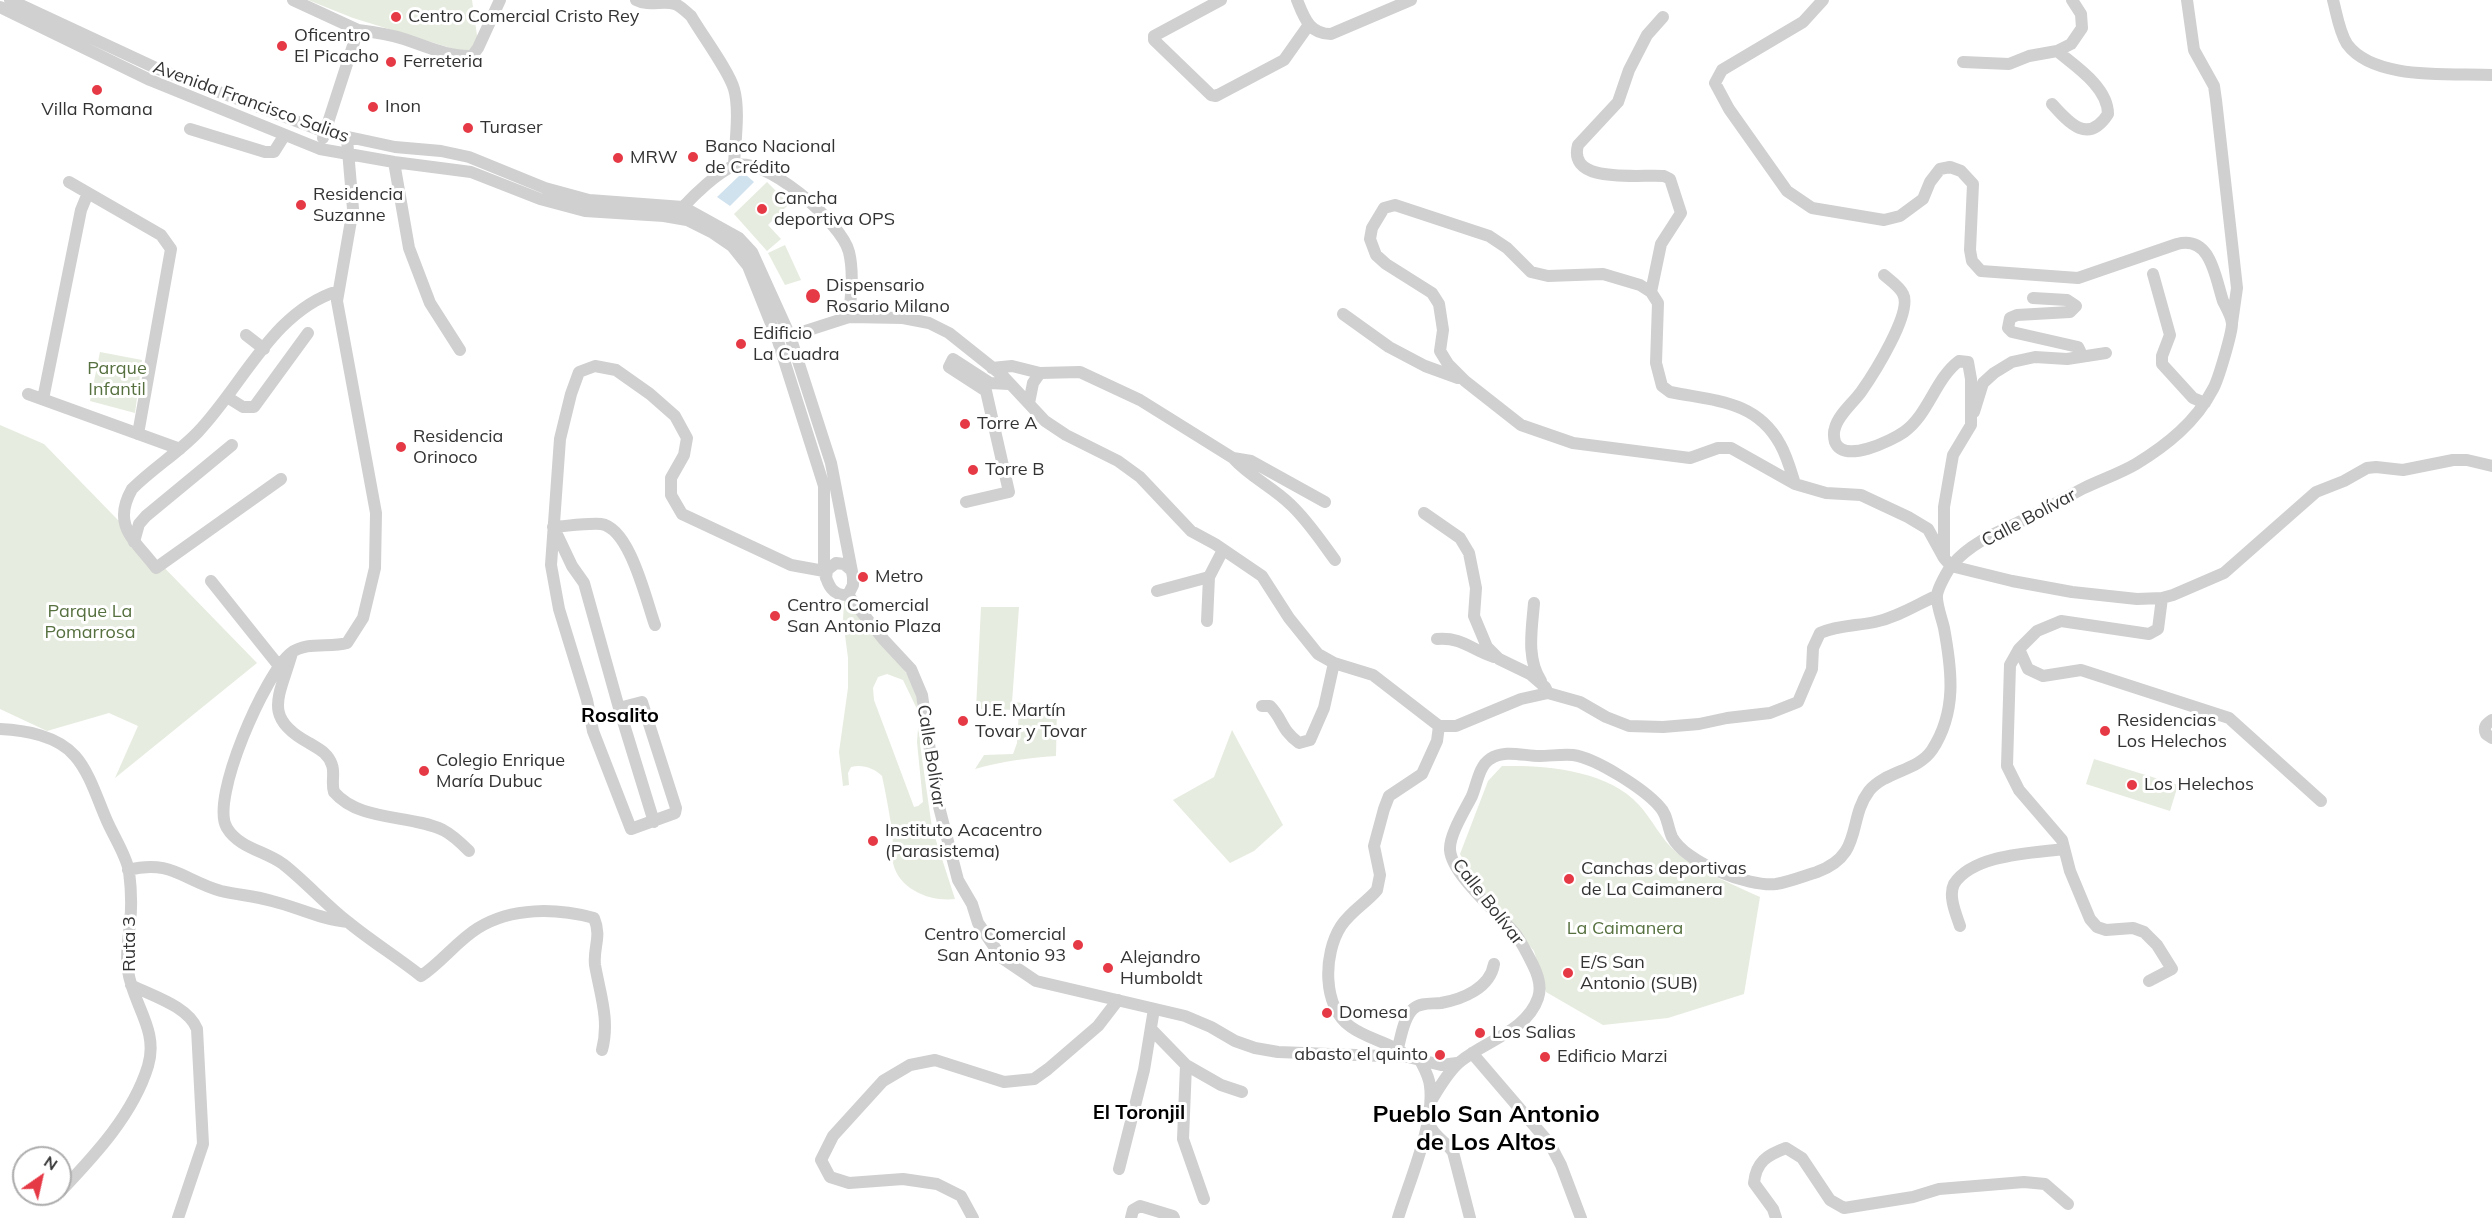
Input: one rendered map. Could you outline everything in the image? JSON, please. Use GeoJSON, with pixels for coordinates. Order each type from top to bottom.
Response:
{"type":"FeatureCollection","features":[{"type":"Feature","properties":{"kind":"street"},"geometry":{"type":"LineString","coordinates":[[293,0],[358,30],[385,34],[436,51],[463,57],[472,56],[478,48],[500,0]]}},
{"type":"Feature","properties":{"kind":"street"},"geometry":{"type":"LineString","coordinates":[[636,0],[650,4],[676,4],[685,10],[729,76],[735,89],[736,101],[734,165]]}},
{"type":"Feature","properties":{"kind":"street"},"geometry":{"type":"LineString","coordinates":[[1221,0],[1154,36],[1154,40],[1211,95],[1216,96],[1284,60],[1308,26]]}},
{"type":"Feature","properties":{"kind":"street"},"geometry":{"type":"LineString","coordinates":[[1297,0],[1308,26],[1321,34],[1331,34],[1411,0]]}},
{"type":"Feature","properties":{"kind":"street"},"geometry":{"type":"LineString","coordinates":[[1823,0],[1803,22],[1722,70],[1715,83],[1729,109],[1787,191],[1812,208],[1884,220],[1900,216],[1923,199],[1930,182],[1940,169],[1950,167],[1961,171],[1973,184],[1970,250],[1972,261],[1981,271],[2078,279],[2186,242],[2198,245],[2209,256],[2232,324]]}},
{"type":"Feature","properties":{"kind":"street"},"geometry":{"type":"LineString","coordinates":[[1963,62],[2009,64],[2029,56],[2057,51],[2071,44],[2082,28],[2081,14],[2072,0]]}},
{"type":"Feature","properties":{"kind":"street","name":"Calle Bolívar"},"geometry":{"type":"LineString","coordinates":[[848,595],[911,669],[922,695],[937,798],[946,841],[958,880],[972,904],[978,923],[1002,958],[1036,981],[1185,1016],[1235,1041],[1255,1048],[1278,1052],[1414,1058],[1441,1065],[1457,1063],[1519,1022],[1532,1009],[1538,998],[1540,985],[1537,973],[1515,934],[1466,880],[1449,852],[1463,811],[1485,764],[1491,757],[1506,753],[1527,756],[1574,755],[1596,761],[1660,807],[1667,818],[1672,837],[1684,851],[1704,864],[1731,876],[1753,882],[1775,884],[1817,872],[1838,860],[1852,840],[1862,803],[1871,788],[1887,777],[1922,761],[1931,752],[1940,734],[1952,693],[1947,647],[1936,596],[1948,562],[1985,538],[2081,489],[2132,467],[2163,447],[2182,430],[2205,403],[2220,375],[2232,324],[2237,288],[2214,86],[2194,50],[2187,0]]}},
{"type":"Feature","properties":{"kind":"street"},"geometry":{"type":"LineString","coordinates":[[2333,0],[2339,26],[2348,44],[2365,60],[2392,71],[2492,75]]}},
{"type":"Feature","properties":{"kind":"street"},"geometry":{"type":"LineString","coordinates":[[0,9],[13,4]]}},
{"type":"Feature","properties":{"kind":"street","name":"Avenida Francisco Salias"},"geometry":{"type":"LineString","coordinates":[[13,4],[158,69],[325,132],[347,139],[395,147],[441,151],[470,158],[545,188],[589,200],[683,207],[739,238],[752,252],[790,336],[831,463],[850,570]]}},
{"type":"Feature","properties":{"kind":"street","name":"Avenida Francisco Salias"},"geometry":{"type":"LineString","coordinates":[[13,4],[150,80],[284,136],[347,154],[471,171],[540,199],[585,211],[664,216],[687,220],[732,246],[748,266],[778,341],[824,486],[825,574]]}},
{"type":"Feature","properties":{"kind":"street"},"geometry":{"type":"LineString","coordinates":[[1651,292],[1661,244],[1681,213],[1670,179],[1664,176],[1596,174],[1579,163],[1576,153],[1578,145],[1618,102],[1629,70],[1647,35],[1663,17]]}},
{"type":"Feature","properties":{"kind":"street"},"geometry":{"type":"LineString","coordinates":[[320,148],[358,30]]}},
{"type":"Feature","properties":{"kind":"street"},"geometry":{"type":"LineString","coordinates":[[2052,104],[2072,126],[2079,129],[2085,130],[2098,125],[2108,114],[2107,105],[2099,90],[2057,51]]}},
{"type":"Feature","properties":{"kind":"street"},"geometry":{"type":"LineString","coordinates":[[190,129],[265,152],[274,152],[284,136]]}},
{"type":"Feature","properties":{"kind":"street"},"geometry":{"type":"LineString","coordinates":[[347,139],[353,209],[337,302],[376,513],[375,568],[363,618],[347,643],[333,647],[305,646],[292,652],[279,666],[264,691],[240,743],[226,789],[223,812],[225,826],[236,840],[281,863],[348,922],[421,976],[439,964],[478,928],[502,918],[528,910],[572,913],[594,918],[599,930],[595,962],[603,998],[606,1034],[602,1050]]}},
{"type":"Feature","properties":{"kind":"street"},"geometry":{"type":"LineString","coordinates":[[394,162],[409,248],[430,303],[460,350]]}},
{"type":"Feature","properties":{"kind":"street"},"geometry":{"type":"LineString","coordinates":[[683,207],[694,195],[734,165],[752,164],[808,199],[836,227],[849,250],[852,272],[849,317]]}},
{"type":"Feature","properties":{"kind":"street"},"geometry":{"type":"LineString","coordinates":[[69,182],[161,235],[171,249],[138,434]]}},
{"type":"Feature","properties":{"kind":"street"},"geometry":{"type":"LineString","coordinates":[[43,399],[81,210],[88,193]]}},
{"type":"Feature","properties":{"kind":"street"},"geometry":{"type":"LineString","coordinates":[[1795,484],[1780,444],[1760,417],[1746,408],[1670,392],[1662,386],[1656,363],[1658,303],[1651,292],[1640,285],[1603,274],[1548,276],[1531,272],[1507,248],[1489,236],[1395,205],[1384,208],[1372,228],[1370,239],[1376,255],[1386,264],[1432,293],[1439,303],[1443,330],[1440,351],[1448,364],[1465,381],[1521,425],[1573,443],[1690,458],[1718,448],[1731,448],[1795,484],[1826,492],[1861,495],[1908,517],[1928,529],[1948,562],[2012,581],[2072,592],[2137,599],[2162,598],[2224,573],[2316,492],[2344,481],[2362,470],[2376,467],[2403,470],[2453,460],[2467,460],[2492,466]]}},
{"type":"Feature","properties":{"kind":"street"},"geometry":{"type":"LineString","coordinates":[[2153,274],[2170,335],[2162,356],[2162,364],[2193,398],[2205,403]]}},
{"type":"Feature","properties":{"kind":"street"},"geometry":{"type":"LineString","coordinates":[[1884,275],[1903,292],[1906,301],[1904,311],[1890,342],[1863,390],[1835,426],[1834,433],[1838,447],[1845,452],[1854,453],[1891,440],[1901,434],[1921,414],[1950,368],[1959,361],[1968,362],[1970,368],[1971,425]]}},
{"type":"Feature","properties":{"kind":"street"},"geometry":{"type":"LineString","coordinates":[[281,479],[156,568],[126,529],[124,507],[132,489],[180,449],[213,417],[288,320],[321,297],[338,291]]}},
{"type":"Feature","properties":{"kind":"street"},"geometry":{"type":"LineString","coordinates":[[2033,298],[2067,300],[2076,306],[2070,312],[2017,315],[2010,318],[2008,328],[2012,332],[2078,347],[2080,351],[2077,357]]}},
{"type":"Feature","properties":{"kind":"street"},"geometry":{"type":"LineString","coordinates":[[1343,314],[1389,347],[1425,366],[1465,381]]}},
{"type":"Feature","properties":{"kind":"street"},"geometry":{"type":"LineString","coordinates":[[790,336],[849,317],[903,318],[929,323],[949,333],[1003,376],[1045,421],[1066,435],[1125,466],[1156,494],[1191,531],[1262,576],[1289,618],[1318,654],[1334,663],[1373,675],[1439,726],[1456,726],[1546,690]]}},
{"type":"Feature","properties":{"kind":"street"},"geometry":{"type":"LineString","coordinates":[[227,397],[243,407],[254,407],[308,333]]}},
{"type":"Feature","properties":{"kind":"street"},"geometry":{"type":"LineString","coordinates":[[246,335],[264,349]]}},
{"type":"Feature","properties":{"kind":"street"},"geometry":{"type":"LineString","coordinates":[[1948,562],[1944,507],[1950,467],[1953,455],[1971,425],[1983,383],[2012,362],[2035,357],[2067,359],[2106,353]]}},
{"type":"Feature","properties":{"kind":"street"},"geometry":{"type":"LineString","coordinates":[[966,502],[1009,492],[986,391],[949,367],[953,358],[990,382],[1009,384]]}},
{"type":"Feature","properties":{"kind":"street"},"geometry":{"type":"LineString","coordinates":[[619,708],[642,702],[676,808],[675,813],[631,829],[593,731],[587,700],[559,609],[550,565],[560,439],[579,372],[596,366],[616,370],[650,394],[675,416],[687,438],[684,456],[671,478],[671,495],[682,514],[791,565],[825,574]]}},
{"type":"Feature","properties":{"kind":"street"},"geometry":{"type":"LineString","coordinates":[[992,368],[1012,366],[1040,373],[1080,372],[1140,400],[1233,458],[1242,469],[1290,503],[1306,519],[1335,560]]}},
{"type":"Feature","properties":{"kind":"street"},"geometry":{"type":"LineString","coordinates":[[1029,403],[1033,383],[1040,373]]}},
{"type":"Feature","properties":{"kind":"street"},"geometry":{"type":"LineString","coordinates":[[28,394],[180,449]]}},
{"type":"Feature","properties":{"kind":"street"},"geometry":{"type":"LineString","coordinates":[[134,542],[139,524],[146,516],[232,445]]}},
{"type":"Feature","properties":{"kind":"street"},"geometry":{"type":"LineString","coordinates":[[1233,458],[1251,460],[1326,502]]}},
{"type":"Feature","properties":{"kind":"street"},"geometry":{"type":"LineString","coordinates":[[1424,513],[1460,538],[1469,553],[1476,588],[1474,616],[1487,647],[1499,659]]}},
{"type":"Feature","properties":{"kind":"street"},"geometry":{"type":"LineString","coordinates":[[553,527],[602,524],[616,531],[628,549],[654,625]]}},
{"type":"Feature","properties":{"kind":"street"},"geometry":{"type":"LineString","coordinates":[[553,527],[572,566],[584,583],[644,796],[654,822]]}},
{"type":"Feature","properties":{"kind":"street"},"geometry":{"type":"LineString","coordinates":[[1207,621],[1209,577],[1223,550]]}},
{"type":"Feature","properties":{"kind":"street"},"geometry":{"type":"LineString","coordinates":[[832,564],[844,564],[850,570],[853,585],[848,595],[833,592],[825,574],[832,564]]}},
{"type":"Feature","properties":{"kind":"street"},"geometry":{"type":"LineString","coordinates":[[1157,591],[1209,577]]}},
{"type":"Feature","properties":{"kind":"street"},"geometry":{"type":"LineString","coordinates":[[211,581],[279,666]]}},
{"type":"Feature","properties":{"kind":"street"},"geometry":{"type":"LineString","coordinates":[[1437,639],[1460,640],[1483,654],[1530,674],[1546,690],[1580,702],[1606,717],[1629,726],[1663,727],[1699,724],[1770,713],[1798,702],[1812,669],[1813,648],[1820,633],[1835,626],[1875,622],[1905,612],[1936,596]]}},
{"type":"Feature","properties":{"kind":"street"},"geometry":{"type":"LineString","coordinates":[[2149,981],[2172,969],[2169,961],[2144,932],[2133,928],[2106,930],[2097,927],[2086,909],[2070,871],[2062,840],[2019,790],[2007,766],[2010,665],[2019,649],[2037,631],[2061,621],[2150,634],[2158,629],[2162,598]]}},
{"type":"Feature","properties":{"kind":"street"},"geometry":{"type":"LineString","coordinates":[[1534,603],[1531,655],[1534,668],[1546,690]]}},
{"type":"Feature","properties":{"kind":"street"},"geometry":{"type":"LineString","coordinates":[[2019,649],[2028,669],[2043,676],[2081,670],[2229,718],[2321,801]]}},
{"type":"Feature","properties":{"kind":"street"},"geometry":{"type":"LineString","coordinates":[[292,652],[278,705],[279,718],[293,734],[324,752],[333,766],[334,792],[342,802],[352,807],[439,829],[454,836],[469,850]]}},
{"type":"Feature","properties":{"kind":"street"},"geometry":{"type":"LineString","coordinates":[[1262,706],[1270,706],[1275,711],[1281,725],[1299,743],[1310,740],[1324,708],[1334,663]]}},
{"type":"Feature","properties":{"kind":"street"},"geometry":{"type":"LineString","coordinates":[[2492,720],[2486,724],[2484,729],[2486,734],[2492,738]]}},
{"type":"Feature","properties":{"kind":"street"},"geometry":{"type":"LineString","coordinates":[[1398,1218],[1428,1121],[1431,1101],[1430,1085],[1414,1058],[1398,1048],[1353,1028],[1338,1017],[1330,1000],[1331,958],[1336,936],[1343,924],[1358,906],[1377,890],[1380,875],[1374,846],[1389,796],[1422,774],[1437,741],[1439,726]]}},
{"type":"Feature","properties":{"kind":"street","name":"Ruta 3"},"geometry":{"type":"LineString","coordinates":[[0,729],[31,733],[59,742],[76,756],[128,870],[130,921],[126,960],[131,986],[152,1038],[149,1065],[138,1091],[115,1129],[72,1178]]}},
{"type":"Feature","properties":{"kind":"street"},"geometry":{"type":"LineString","coordinates":[[1960,926],[1952,898],[1953,885],[1966,873],[1983,862],[2002,857],[2064,849]]}},
{"type":"Feature","properties":{"kind":"street"},"geometry":{"type":"LineString","coordinates":[[128,870],[145,866],[170,868],[197,883],[223,891],[269,900],[336,921],[348,922]]}},
{"type":"Feature","properties":{"kind":"street"},"geometry":{"type":"LineString","coordinates":[[1398,1048],[1412,1009],[1419,1005],[1460,998],[1487,982],[1494,964]]}},
{"type":"Feature","properties":{"kind":"street"},"geometry":{"type":"LineString","coordinates":[[131,986],[181,1010],[194,1020],[197,1029],[203,1144],[178,1218]]}},
{"type":"Feature","properties":{"kind":"street"},"geometry":{"type":"LineString","coordinates":[[973,1218],[961,1196],[937,1184],[903,1179],[849,1183],[830,1177],[821,1160],[832,1136],[883,1081],[910,1065],[935,1060],[1004,1082],[1034,1079],[1098,1026],[1118,1000]]}},
{"type":"Feature","properties":{"kind":"street"},"geometry":{"type":"LineString","coordinates":[[1119,1169],[1144,1070],[1154,1009]]}},
{"type":"Feature","properties":{"kind":"street"},"geometry":{"type":"LineString","coordinates":[[1151,1029],[1186,1065],[1221,1085],[1242,1092]]}},
{"type":"Feature","properties":{"kind":"street"},"geometry":{"type":"LineString","coordinates":[[1472,1053],[1550,1144],[1561,1165],[1581,1218]]}},
{"type":"Feature","properties":{"kind":"street"},"geometry":{"type":"LineString","coordinates":[[1431,1101],[1457,1063]]}},
{"type":"Feature","properties":{"kind":"street"},"geometry":{"type":"LineString","coordinates":[[1186,1065],[1183,1139],[1204,1199]]}},
{"type":"Feature","properties":{"kind":"street"},"geometry":{"type":"LineString","coordinates":[[1428,1121],[1431,1130],[1453,1152],[1470,1218]]}},
{"type":"Feature","properties":{"kind":"street"},"geometry":{"type":"LineString","coordinates":[[1776,1218],[1773,1209],[1754,1183],[1755,1172],[1760,1162],[1772,1153],[1786,1148],[1802,1158],[1830,1200],[1844,1208],[1913,1197],[1940,1189],[2024,1182],[2045,1184],[2068,1204]]}},
{"type":"Feature","properties":{"kind":"street"},"geometry":{"type":"LineString","coordinates":[[1131,1218],[1133,1210],[1140,1206],[1174,1218]]}},
{"type":"Feature","properties":{"kind":"green space"},"geometry":{"type":"Polygon","coordinates":[[[308,0],[472,0],[480,57],[353,18],[308,0]]]}},
{"type":"Feature","properties":{"kind":"green space","name":"Cancha deportiva OPS"},"geometry":{"type":"Polygon","coordinates":[[[767,182],[789,204],[768,225],[781,239],[767,251],[734,214],[767,182]]]}},
{"type":"Feature","properties":{"kind":"green space"},"geometry":{"type":"Polygon","coordinates":[[[785,245],[801,280],[785,285],[768,253],[785,245]]]}},
{"type":"Feature","properties":{"kind":"green space","name":"Parque Infantil"},"geometry":{"type":"Polygon","coordinates":[[[100,352],[142,360],[135,413],[90,401],[100,352]]]}},
{"type":"Feature","properties":{"kind":"green space","name":"Parque La Pomarrosa"},"geometry":{"type":"Polygon","coordinates":[[[0,425],[44,444],[257,663],[115,778],[138,726],[109,713],[47,731],[0,709],[0,425]]]}},
{"type":"Feature","properties":{"kind":"green space"},"geometry":{"type":"Polygon","coordinates":[[[844,599],[890,650],[911,681],[917,709],[903,680],[887,674],[878,677],[873,688],[874,700],[914,807],[923,802],[917,742],[919,715],[920,744],[932,828],[955,899],[936,898],[917,892],[909,887],[896,872],[892,855],[893,834],[882,776],[868,767],[851,767],[848,773],[849,785],[843,786],[839,752],[848,688],[848,658],[843,620],[844,599]]]}},
{"type":"Feature","properties":{"kind":"green space"},"geometry":{"type":"Polygon","coordinates":[[[981,607],[1019,607],[1012,702],[1057,706],[1056,756],[1015,760],[975,769],[984,755],[1013,754],[1017,743],[1019,710],[976,709],[981,607]]]}},
{"type":"Feature","properties":{"kind":"green space"},"geometry":{"type":"Polygon","coordinates":[[[1232,730],[1283,825],[1254,851],[1230,863],[1173,800],[1214,777],[1232,730]]]}},
{"type":"Feature","properties":{"kind":"green space","name":"Los Helechos"},"geometry":{"type":"Polygon","coordinates":[[[2094,759],[2178,785],[2170,811],[2086,784],[2094,759]]]}},
{"type":"Feature","properties":{"kind":"green space","name":"La Caimanera"},"geometry":{"type":"Polygon","coordinates":[[[1502,766],[1557,769],[1594,777],[1611,784],[1626,793],[1639,805],[1666,841],[1685,859],[1716,877],[1760,897],[1744,994],[1668,1018],[1603,1025],[1546,992],[1534,951],[1473,879],[1460,854],[1488,781],[1502,766]]]}},
{"type":"Feature","properties":{"kind":"water"},"geometry":{"type":"Polygon","coordinates":[[[746,175],[754,182],[730,206],[717,197],[739,176],[746,175]]]}},
{"type":"Feature","properties":{"kind":"place","name":"Centro Comercial Cristo Rey"},"geometry":{"type":"Point","coordinates":[396,17]}},
{"type":"Feature","properties":{"kind":"place","name":"Oficentro El Picacho"},"geometry":{"type":"Point","coordinates":[282,46]}},
{"type":"Feature","properties":{"kind":"place","name":"Ferreteria"},"geometry":{"type":"Point","coordinates":[391,62]}},
{"type":"Feature","properties":{"kind":"place","name":"Villa Romana"},"geometry":{"type":"Point","coordinates":[97,90]}},
{"type":"Feature","properties":{"kind":"place","name":"Inon"},"geometry":{"type":"Point","coordinates":[373,107]}},
{"type":"Feature","properties":{"kind":"place","name":"Turaser"},"geometry":{"type":"Point","coordinates":[468,128]}},
{"type":"Feature","properties":{"kind":"place","name":"Banco Nacional de Crédito"},"geometry":{"type":"Point","coordinates":[693,157]}},
{"type":"Feature","properties":{"kind":"place","name":"MRW"},"geometry":{"type":"Point","coordinates":[618,158]}},
{"type":"Feature","properties":{"kind":"place","name":"Residencia Suzanne"},"geometry":{"type":"Point","coordinates":[301,205]}},
{"type":"Feature","properties":{"kind":"place","name":"Cancha deportiva OPS"},"geometry":{"type":"Point","coordinates":[762,209]}},
{"type":"Feature","properties":{"kind":"place","name":"Dispensario Rosario Milano"},"geometry":{"type":"Point","coordinates":[813,296]}},
{"type":"Feature","properties":{"kind":"place","name":"Edificio La Cuadra"},"geometry":{"type":"Point","coordinates":[741,344]}},
{"type":"Feature","properties":{"kind":"place","name":"Torre A"},"geometry":{"type":"Point","coordinates":[965,424]}},
{"type":"Feature","properties":{"kind":"place","name":"Residencia Orinoco"},"geometry":{"type":"Point","coordinates":[401,447]}},
{"type":"Feature","properties":{"kind":"place","name":"Torre B"},"geometry":{"type":"Point","coordinates":[973,470]}},
{"type":"Feature","properties":{"kind":"place","name":"Metro"},"geometry":{"type":"Point","coordinates":[863,577]}},
{"type":"Feature","properties":{"kind":"place","name":"Centro Comercial San Antonio Plaza"},"geometry":{"type":"Point","coordinates":[775,616]}},
{"type":"Feature","properties":{"kind":"place","name":"U.E. Martín Tovar y Tovar"},"geometry":{"type":"Point","coordinates":[963,721]}},
{"type":"Feature","properties":{"kind":"place","name":"Residencias Los Helechos"},"geometry":{"type":"Point","coordinates":[2105,731]}},
{"type":"Feature","properties":{"kind":"place","name":"Colegio Enrique María Dubuc"},"geometry":{"type":"Point","coordinates":[424,771]}},
{"type":"Feature","properties":{"kind":"place","name":"Los Helechos"},"geometry":{"type":"Point","coordinates":[2132,785]}},
{"type":"Feature","properties":{"kind":"place","name":"Instituto Acacentro (Parasistema)"},"geometry":{"type":"Point","coordinates":[873,841]}},
{"type":"Feature","properties":{"kind":"place","name":"Canchas deportivas de La Caimanera"},"geometry":{"type":"Point","coordinates":[1569,879]}},
{"type":"Feature","properties":{"kind":"place","name":"Centro Comercial San Antonio 93"},"geometry":{"type":"Point","coordinates":[1078,945]}},
{"type":"Feature","properties":{"kind":"place","name":"Alejandro Humboldt"},"geometry":{"type":"Point","coordinates":[1108,968]}},
{"type":"Feature","properties":{"kind":"place","name":"E/S San Antonio (SUB)"},"geometry":{"type":"Point","coordinates":[1568,973]}},
{"type":"Feature","properties":{"kind":"place","name":"Domesa"},"geometry":{"type":"Point","coordinates":[1327,1013]}},
{"type":"Feature","properties":{"kind":"place","name":"Los Salias"},"geometry":{"type":"Point","coordinates":[1480,1033]}},
{"type":"Feature","properties":{"kind":"place","name":"abasto el quinto"},"geometry":{"type":"Point","coordinates":[1440,1055]}},
{"type":"Feature","properties":{"kind":"place","name":"Edificio Marzi"},"geometry":{"type":"Point","coordinates":[1545,1057]}},
{"type":"Feature","properties":{"kind":"district","name":"Rosalito"},"geometry":{"type":"Point","coordinates":[620,716]}},
{"type":"Feature","properties":{"kind":"district","name":"El Toronjil"},"geometry":{"type":"Point","coordinates":[1139,1113]}},
{"type":"Feature","properties":{"kind":"district","name":"Pueblo San Antonio de Los Altos"},"geometry":{"type":"Point","coordinates":[1486,1129]}}]}
